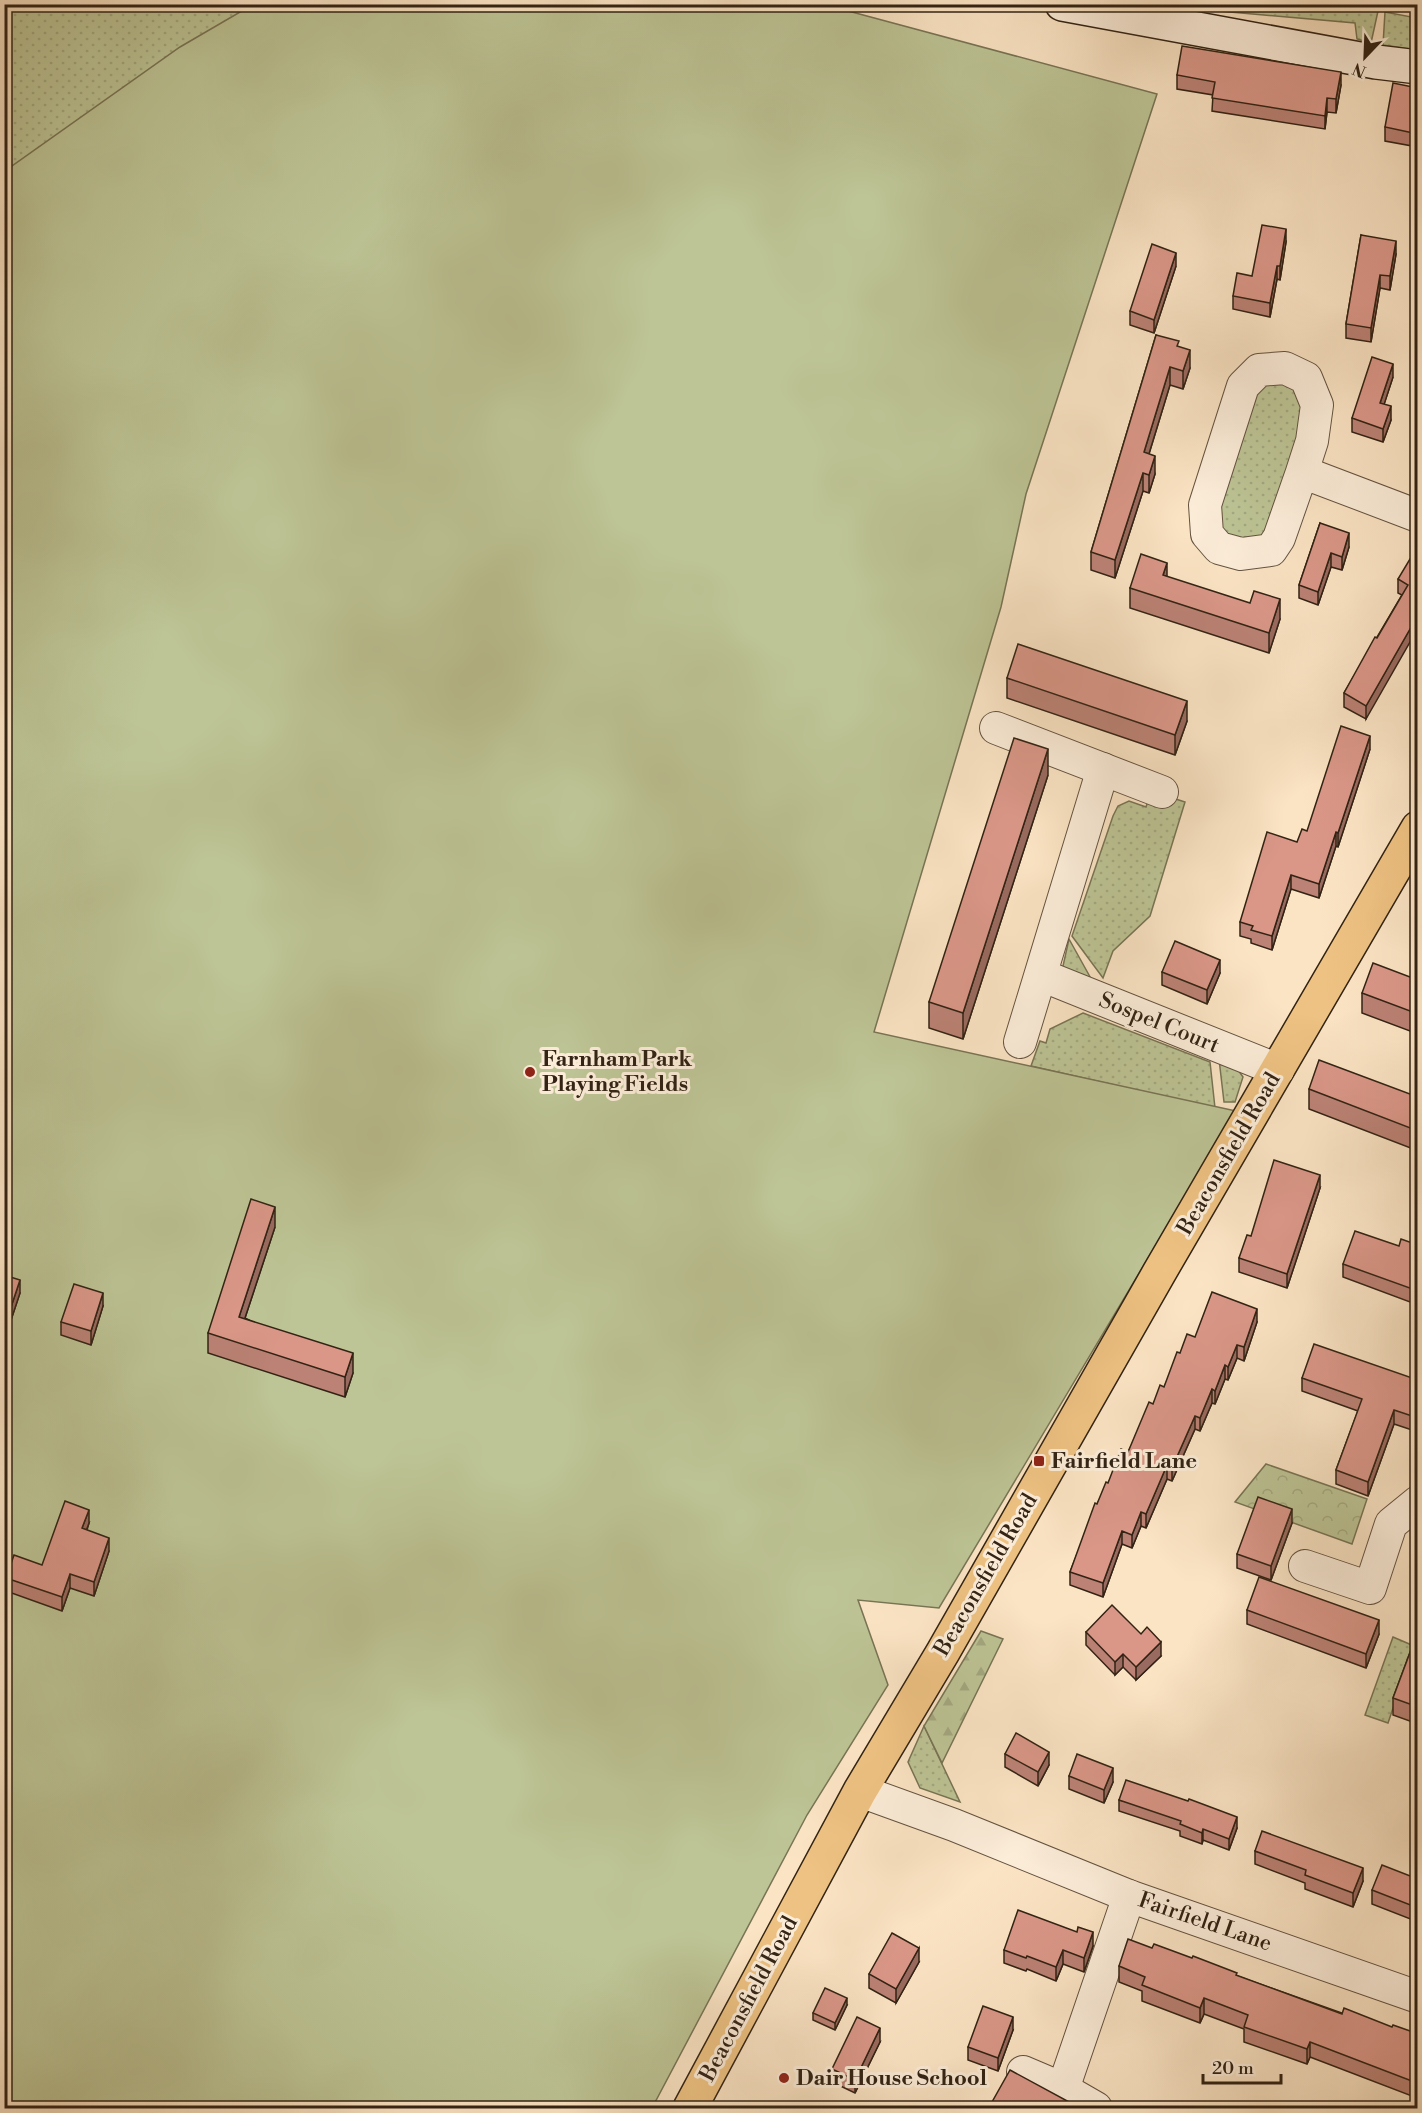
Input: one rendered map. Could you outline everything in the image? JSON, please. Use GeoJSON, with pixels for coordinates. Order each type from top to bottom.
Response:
{"type":"FeatureCollection","features":[{"type":"Feature","properties":{"kind":"main road"},"geometry":{"type":"LineString","coordinates":[[1062,4],[1376,62],[1418,67]]}},
{"type":"Feature","properties":{"kind":"main road","name":"Beaconsfield Road"},"geometry":{"type":"LineString","coordinates":[[690,2109],[860,1791],[1418,828]]}},
{"type":"Feature","properties":{"kind":"street"},"geometry":{"type":"LineString","coordinates":[[1285,368],[1306,378],[1317,405],[1312,441],[1302,472],[1279,538],[1271,550],[1241,554],[1219,548],[1206,534],[1204,505],[1244,386],[1258,370],[1285,368]]}},
{"type":"Feature","properties":{"kind":"street"},"geometry":{"type":"LineString","coordinates":[[1302,472],[1418,516]]}},
{"type":"Feature","properties":{"kind":"street"},"geometry":{"type":"LineString","coordinates":[[996,728],[1162,792]]}},
{"type":"Feature","properties":{"kind":"street"},"geometry":{"type":"LineString","coordinates":[[1020,1042],[1103,769]]}},
{"type":"Feature","properties":{"kind":"street","name":"Sospel Court"},"geometry":{"type":"LineString","coordinates":[[1041,975],[1278,1070]]}},
{"type":"Feature","properties":{"kind":"street"},"geometry":{"type":"LineString","coordinates":[[1305,1566],[1370,1588],[1391,1524],[1418,1502]]}},
{"type":"Feature","properties":{"kind":"street","name":"Fairfield Lane"},"geometry":{"type":"LineString","coordinates":[[860,1791],[954,1825],[1129,1896],[1418,1997]]}},
{"type":"Feature","properties":{"kind":"street"},"geometry":{"type":"LineString","coordinates":[[1063,2089],[1129,1896]]}},
{"type":"Feature","properties":{"kind":"street"},"geometry":{"type":"LineString","coordinates":[[1023,2072],[1063,2089],[1096,2109]]}},
{"type":"Feature","properties":{"kind":"green space"},"geometry":{"type":"Polygon","coordinates":[[[1341,4],[1378,11],[1371,43],[1357,39],[1355,23],[1151,5],[1341,4]]]}},
{"type":"Feature","properties":{"kind":"green space"},"geometry":{"type":"Polygon","coordinates":[[[5,5],[255,5],[5,176],[5,5]]]}},
{"type":"Feature","properties":{"kind":"green space","name":"Farnham Park Playing Fields"},"geometry":{"type":"Polygon","coordinates":[[[252,5],[826,5],[1157,94],[1026,494],[1001,607],[874,1032],[1236,1111],[939,1608],[858,1600],[888,1685],[807,1815],[652,2108],[5,2108],[5,171],[180,47],[252,5]]]}},
{"type":"Feature","properties":{"kind":"green space"},"geometry":{"type":"Polygon","coordinates":[[[1385,12],[1417,18],[1417,50],[1383,45],[1385,12]]]}},
{"type":"Feature","properties":{"kind":"green space"},"geometry":{"type":"Polygon","coordinates":[[[1265,379],[1297,384],[1309,409],[1264,533],[1255,540],[1225,539],[1212,514],[1253,392],[1265,379]]]}},
{"type":"Feature","properties":{"kind":"green space"},"geometry":{"type":"Polygon","coordinates":[[[1151,791],[1185,802],[1150,916],[1113,951],[1103,978],[1072,936],[1118,806],[1129,801],[1146,807],[1151,791]]]}},
{"type":"Feature","properties":{"kind":"green space"},"geometry":{"type":"Polygon","coordinates":[[[1069,939],[1099,993],[1074,981],[1063,966],[1069,939]]]}},
{"type":"Feature","properties":{"kind":"green space"},"geometry":{"type":"Polygon","coordinates":[[[1083,1013],[1210,1062],[1215,1108],[1031,1066],[1040,1041],[1046,1043],[1050,1029],[1083,1013]]]}},
{"type":"Feature","properties":{"kind":"green space"},"geometry":{"type":"Polygon","coordinates":[[[1219,1059],[1236,1067],[1243,1077],[1235,1102],[1224,1102],[1219,1059]]]}},
{"type":"Feature","properties":{"kind":"green space"},"geometry":{"type":"Polygon","coordinates":[[[1266,1464],[1367,1499],[1352,1544],[1235,1502],[1266,1464]]]}},
{"type":"Feature","properties":{"kind":"green space"},"geometry":{"type":"Polygon","coordinates":[[[981,1631],[1003,1639],[942,1763],[924,1726],[981,1631]]]}},
{"type":"Feature","properties":{"kind":"green space"},"geometry":{"type":"Polygon","coordinates":[[[1393,1637],[1414,1646],[1388,1723],[1365,1715],[1393,1637]]]}},
{"type":"Feature","properties":{"kind":"green space"},"geometry":{"type":"Polygon","coordinates":[[[924,1726],[960,1802],[920,1788],[908,1762],[924,1726]]]}},
{"type":"Feature","properties":{"kind":"building"},"geometry":{"type":"Polygon","coordinates":[[[1182,46],[1341,72],[1336,99],[1327,98],[1325,116],[1212,98],[1215,82],[1177,75],[1182,46]]]}},
{"type":"Feature","properties":{"kind":"building"},"geometry":{"type":"Polygon","coordinates":[[[1393,83],[1418,88],[1418,134],[1385,127],[1393,83]]]}},
{"type":"Feature","properties":{"kind":"building"},"geometry":{"type":"Polygon","coordinates":[[[1262,225],[1286,229],[1280,266],[1277,266],[1270,303],[1233,296],[1237,273],[1252,276],[1262,225]]]}},
{"type":"Feature","properties":{"kind":"building"},"geometry":{"type":"Polygon","coordinates":[[[1361,235],[1396,241],[1390,276],[1380,275],[1371,328],[1346,324],[1361,235]]]}},
{"type":"Feature","properties":{"kind":"building"},"geometry":{"type":"Polygon","coordinates":[[[1152,244],[1176,253],[1154,320],[1130,311],[1152,244]]]}},
{"type":"Feature","properties":{"kind":"building"},"geometry":{"type":"Polygon","coordinates":[[[1156,335],[1179,341],[1177,346],[1190,350],[1183,371],[1170,367],[1144,452],[1155,456],[1149,475],[1143,473],[1115,560],[1091,552],[1156,335]]]}},
{"type":"Feature","properties":{"kind":"building"},"geometry":{"type":"Polygon","coordinates":[[[1372,357],[1393,364],[1380,403],[1391,406],[1383,429],[1352,418],[1372,357]]]}},
{"type":"Feature","properties":{"kind":"building"},"geometry":{"type":"Polygon","coordinates":[[[1320,523],[1349,533],[1342,557],[1331,553],[1318,592],[1299,585],[1320,523]]]}},
{"type":"Feature","properties":{"kind":"building"},"geometry":{"type":"Polygon","coordinates":[[[1141,554],[1167,563],[1163,575],[1250,603],[1254,591],[1280,599],[1269,633],[1130,588],[1141,554]]]}},
{"type":"Feature","properties":{"kind":"building"},"geometry":{"type":"Polygon","coordinates":[[[1410,559],[1418,563],[1418,615],[1366,706],[1344,693],[1375,637],[1377,638],[1408,585],[1398,579],[1410,559]]]}},
{"type":"Feature","properties":{"kind":"building"},"geometry":{"type":"Polygon","coordinates":[[[1018,644],[1187,701],[1175,735],[1007,678],[1018,644]]]}},
{"type":"Feature","properties":{"kind":"building"},"geometry":{"type":"Polygon","coordinates":[[[1341,726],[1370,736],[1319,884],[1291,875],[1272,936],[1251,930],[1253,926],[1240,922],[1267,832],[1297,842],[1302,829],[1307,831],[1341,726]]]}},
{"type":"Feature","properties":{"kind":"building"},"geometry":{"type":"Polygon","coordinates":[[[1014,738],[1048,749],[963,1013],[929,1002],[1014,738]]]}},
{"type":"Feature","properties":{"kind":"building"},"geometry":{"type":"Polygon","coordinates":[[[1175,941],[1220,960],[1207,990],[1162,972],[1175,941]]]}},
{"type":"Feature","properties":{"kind":"building"},"geometry":{"type":"Polygon","coordinates":[[[1373,963],[1418,980],[1418,1014],[1362,993],[1373,963]]]}},
{"type":"Feature","properties":{"kind":"building"},"geometry":{"type":"Polygon","coordinates":[[[1319,1060],[1418,1097],[1418,1131],[1309,1089],[1319,1060]]]}},
{"type":"Feature","properties":{"kind":"building"},"geometry":{"type":"Polygon","coordinates":[[[1274,1160],[1320,1175],[1287,1274],[1239,1258],[1247,1235],[1251,1236],[1274,1160]]]}},
{"type":"Feature","properties":{"kind":"building"},"geometry":{"type":"Polygon","coordinates":[[[251,1199],[275,1207],[239,1317],[353,1353],[345,1377],[208,1333],[251,1199]]]}},
{"type":"Feature","properties":{"kind":"building"},"geometry":{"type":"Polygon","coordinates":[[[1355,1231],[1399,1246],[1401,1239],[1418,1245],[1418,1291],[1343,1264],[1355,1231]]]}},
{"type":"Feature","properties":{"kind":"building"},"geometry":{"type":"Polygon","coordinates":[[[4,1275],[20,1280],[11,1307],[4,1305],[4,1275]]]}},
{"type":"Feature","properties":{"kind":"building"},"geometry":{"type":"Polygon","coordinates":[[[74,1284],[103,1293],[91,1331],[61,1322],[74,1284]]]}},
{"type":"Feature","properties":{"kind":"building"},"geometry":{"type":"Polygon","coordinates":[[[1212,1292],[1257,1309],[1244,1347],[1237,1345],[1228,1367],[1225,1365],[1215,1391],[1212,1389],[1200,1418],[1195,1416],[1172,1468],[1167,1465],[1146,1514],[1141,1512],[1132,1535],[1122,1531],[1103,1583],[1070,1572],[1095,1503],[1097,1504],[1106,1482],[1108,1483],[1121,1449],[1128,1452],[1149,1402],[1153,1404],[1160,1385],[1164,1387],[1177,1352],[1180,1353],[1187,1334],[1195,1337],[1212,1292]]]}},
{"type":"Feature","properties":{"kind":"building"},"geometry":{"type":"Polygon","coordinates":[[[1314,1344],[1418,1380],[1418,1418],[1394,1410],[1368,1482],[1336,1470],[1362,1399],[1302,1378],[1314,1344]]]}},
{"type":"Feature","properties":{"kind":"building"},"geometry":{"type":"Polygon","coordinates":[[[1258,1497],[1292,1509],[1271,1566],[1237,1554],[1258,1497]]]}},
{"type":"Feature","properties":{"kind":"building"},"geometry":{"type":"Polygon","coordinates":[[[65,1501],[89,1510],[82,1528],[109,1538],[94,1582],[70,1574],[62,1597],[6,1578],[14,1555],[42,1565],[65,1501]]]}},
{"type":"Feature","properties":{"kind":"building"},"geometry":{"type":"Polygon","coordinates":[[[1259,1577],[1379,1620],[1366,1654],[1247,1610],[1259,1577]]]}},
{"type":"Feature","properties":{"kind":"building"},"geometry":{"type":"Polygon","coordinates":[[[1112,1605],[1141,1634],[1147,1627],[1161,1642],[1136,1667],[1123,1654],[1115,1662],[1086,1632],[1112,1605]]]}},
{"type":"Feature","properties":{"kind":"building"},"geometry":{"type":"Polygon","coordinates":[[[1418,1631],[1418,1707],[1393,1698],[1418,1631]]]}},
{"type":"Feature","properties":{"kind":"building"},"geometry":{"type":"Polygon","coordinates":[[[1016,1733],[1049,1752],[1038,1772],[1005,1754],[1016,1733]]]}},
{"type":"Feature","properties":{"kind":"building"},"geometry":{"type":"Polygon","coordinates":[[[1077,1754],[1113,1768],[1104,1790],[1069,1776],[1077,1754]]]}},
{"type":"Feature","properties":{"kind":"building"},"geometry":{"type":"Polygon","coordinates":[[[1126,1780],[1188,1801],[1189,1799],[1237,1817],[1229,1839],[1203,1829],[1202,1833],[1180,1824],[1181,1821],[1119,1800],[1126,1780]]]}},
{"type":"Feature","properties":{"kind":"building"},"geometry":{"type":"Polygon","coordinates":[[[1262,1831],[1363,1868],[1353,1893],[1305,1875],[1306,1870],[1255,1851],[1262,1831]]]}},
{"type":"Feature","properties":{"kind":"building"},"geometry":{"type":"Polygon","coordinates":[[[1382,1865],[1418,1879],[1418,1908],[1372,1890],[1382,1865]]]}},
{"type":"Feature","properties":{"kind":"building"},"geometry":{"type":"Polygon","coordinates":[[[1018,1910],[1077,1932],[1078,1927],[1093,1932],[1084,1958],[1063,1950],[1056,1967],[1004,1950],[1018,1910]]]}},
{"type":"Feature","properties":{"kind":"building"},"geometry":{"type":"Polygon","coordinates":[[[892,1933],[919,1948],[896,1989],[869,1974],[892,1933]]]}},
{"type":"Feature","properties":{"kind":"building"},"geometry":{"type":"Polygon","coordinates":[[[1128,1939],[1152,1948],[1154,1944],[1192,1958],[1193,1956],[1237,1973],[1236,1975],[1342,2014],[1344,2008],[1392,2027],[1393,2025],[1413,2032],[1411,2038],[1418,2040],[1417,2083],[1310,2042],[1307,2049],[1244,2027],[1248,2015],[1204,1998],[1200,2008],[1142,1985],[1145,1977],[1119,1966],[1128,1939]]]}},
{"type":"Feature","properties":{"kind":"building"},"geometry":{"type":"Polygon","coordinates":[[[825,1988],[847,1998],[835,2023],[813,2013],[825,1988]]]}},
{"type":"Feature","properties":{"kind":"building"},"geometry":{"type":"Polygon","coordinates":[[[983,2006],[1013,2017],[998,2058],[968,2047],[983,2006]]]}},
{"type":"Feature","properties":{"kind":"building"},"geometry":{"type":"Polygon","coordinates":[[[857,2017],[880,2028],[855,2080],[832,2069],[857,2017]]]}},
{"type":"Feature","properties":{"kind":"building"},"geometry":{"type":"Polygon","coordinates":[[[1010,2070],[1082,2109],[1003,2109],[992,2102],[1010,2070]]]}},
{"type":"Feature","properties":{"kind":"place","name":"Farnham Park Playing Fields"},"geometry":{"type":"Point","coordinates":[530,1072]}},
{"type":"Feature","properties":{"kind":"place","name":"Fairfield Lane"},"geometry":{"type":"Point","coordinates":[1039,1461]}},
{"type":"Feature","properties":{"kind":"place","name":"Dair House School"},"geometry":{"type":"Point","coordinates":[784,2078]}}]}
